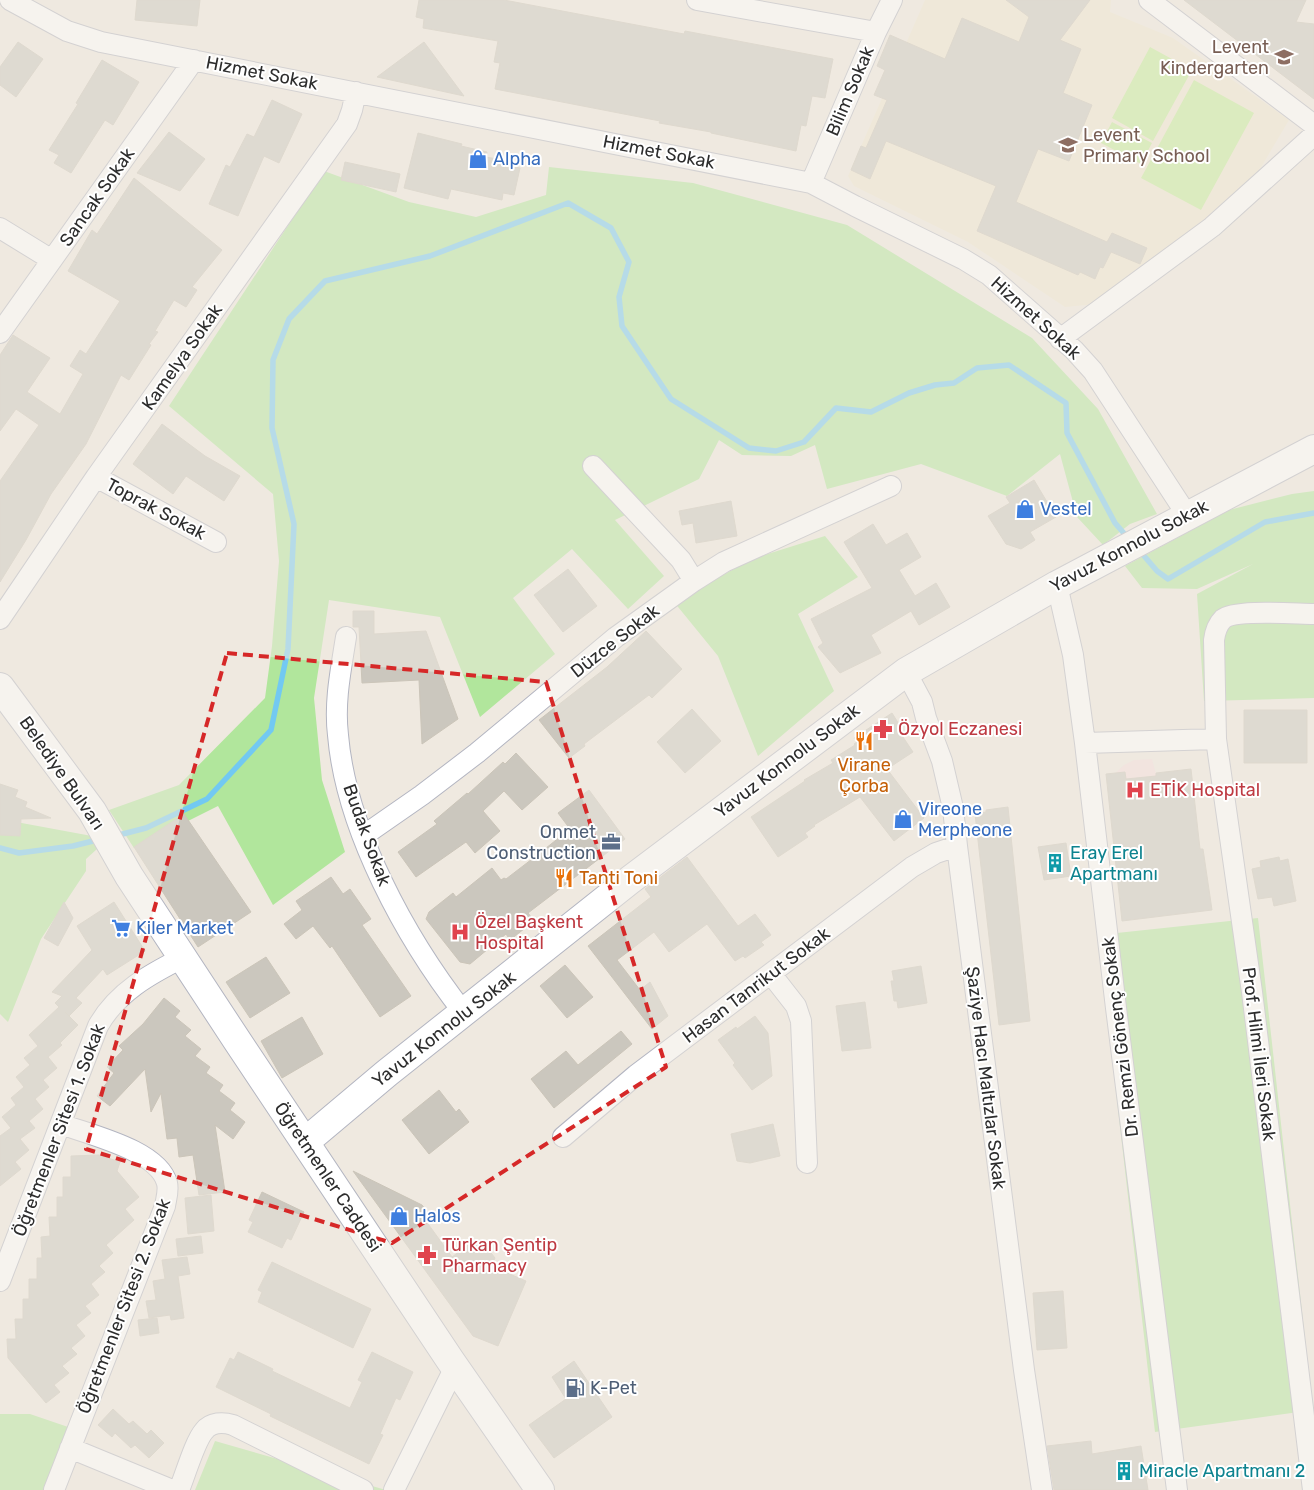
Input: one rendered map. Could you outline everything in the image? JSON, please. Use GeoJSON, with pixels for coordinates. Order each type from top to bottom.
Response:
{"type":"FeatureCollection","features":[{"type":"Feature","properties":{"kind":"street","name":"Hizmet Sokak"},"geometry":{"type":"LineString","coordinates":[[10,0],[54,24],[101,42],[811,183],[975,266],[1024,305],[1084,360],[1093,371],[1187,515]]}},
{"type":"Feature","properties":{"kind":"street"},"geometry":{"type":"LineString","coordinates":[[697,0],[876,32]]}},
{"type":"Feature","properties":{"kind":"street","name":"Bilim Sokak"},"geometry":{"type":"LineString","coordinates":[[811,183],[876,32],[892,0]]}},
{"type":"Feature","properties":{"kind":"street"},"geometry":{"type":"LineString","coordinates":[[1149,0],[1314,125]]}},
{"type":"Feature","properties":{"kind":"street","name":"Sancak Sokak"},"geometry":{"type":"LineString","coordinates":[[0,333],[194,60]]}},
{"type":"Feature","properties":{"kind":"street","name":"Kamelya Sokak"},"geometry":{"type":"LineString","coordinates":[[0,619],[96,477],[347,124],[356,92]]}},
{"type":"Feature","properties":{"kind":"street"},"geometry":{"type":"LineString","coordinates":[[1060,339],[1212,227],[1314,135]]}},
{"type":"Feature","properties":{"kind":"street"},"geometry":{"type":"LineString","coordinates":[[0,228],[52,260]]}},
{"type":"Feature","properties":{"kind":"street","name":"Yavuz Konnolu Sokak"},"geometry":{"type":"LineString","coordinates":[[305,1142],[387,1073],[630,880],[906,672],[1057,585],[1314,449]]}},
{"type":"Feature","properties":{"kind":"street"},"geometry":{"type":"LineString","coordinates":[[593,466],[681,560],[694,581]]}},
{"type":"Feature","properties":{"kind":"street","name":"Toprak Sokak"},"geometry":{"type":"LineString","coordinates":[[96,477],[216,542]]}},
{"type":"Feature","properties":{"kind":"street","name":"Düzce Sokak"},"geometry":{"type":"LineString","coordinates":[[363,836],[430,789],[616,637],[694,581],[724,562],[891,486]]}},
{"type":"Feature","properties":{"kind":"street","name":"Dr. Remzi Gönenç Sokak"},"geometry":{"type":"LineString","coordinates":[[1057,585],[1073,655],[1085,743],[1177,1490]]}},
{"type":"Feature","properties":{"kind":"street","name":"Prof. Hilmi İleri Sokak"},"geometry":{"type":"LineString","coordinates":[[1313,1490],[1252,992],[1216,739],[1214,640],[1217,627],[1222,620],[1236,614],[1314,614]]}},
{"type":"Feature","properties":{"kind":"street","name":"Budak Sokak"},"geometry":{"type":"LineString","coordinates":[[346,637],[338,681],[338,736],[346,781],[363,836],[376,868],[410,935],[444,988],[464,1013]]}},
{"type":"Feature","properties":{"kind":"street","name":"Şaziye Hacı Maltızlar Sokak"},"geometry":{"type":"LineString","coordinates":[[906,672],[922,702],[942,761],[952,800],[1022,1360],[1042,1490]]}},
{"type":"Feature","properties":{"kind":"street","name":"Belediye Bulvarı"},"geometry":{"type":"LineString","coordinates":[[0,687],[92,811],[121,861]]}},
{"type":"Feature","properties":{"kind":"street"},"geometry":{"type":"LineString","coordinates":[[1085,743],[1216,739]]}},
{"type":"Feature","properties":{"kind":"street","name":"Hasan Tanrikut Sokak"},"geometry":{"type":"LineString","coordinates":[[563,1137],[636,1076],[912,867],[936,853],[957,846]]}},
{"type":"Feature","properties":{"kind":"street","name":"Öğretmenler Caddesi"},"geometry":{"type":"LineString","coordinates":[[121,861],[238,1042],[455,1367],[540,1490]]}},
{"type":"Feature","properties":{"kind":"street","name":"Öğretmenler Sitesi 1. Sokak"},"geometry":{"type":"LineString","coordinates":[[0,1282],[98,1026],[110,1007],[125,992],[155,971],[184,957]]}},
{"type":"Feature","properties":{"kind":"street"},"geometry":{"type":"LineString","coordinates":[[771,974],[796,1006],[801,1021],[807,1163]]}},
{"type":"Feature","properties":{"kind":"street","name":"Öğretmenler Sitesi 2. Sokak"},"geometry":{"type":"LineString","coordinates":[[54,1490],[168,1194],[168,1185],[163,1174],[155,1164],[143,1156],[125,1147],[61,1124]]}},
{"type":"Feature","properties":{"kind":"street"},"geometry":{"type":"LineString","coordinates":[[394,1490],[455,1367]]}},
{"type":"Feature","properties":{"kind":"street"},"geometry":{"type":"LineString","coordinates":[[179,1490],[203,1431],[213,1425],[222,1423],[233,1425],[364,1490]]}},
{"type":"Feature","properties":{"kind":"street"},"geometry":{"type":"LineString","coordinates":[[70,1448],[172,1490]]}},
{"type":"Feature","properties":{"kind":"highlighted area"},"geometry":{"type":"Polygon","coordinates":[[[227,653],[546,682],[666,1067],[392,1243],[86,1149],[227,653]]]}},
{"type":"Feature","properties":{"kind":"shaded area","name":"Levent Primary School"},"geometry":{"type":"Polygon","coordinates":[[[925,0],[1111,0],[1110,12],[1173,38],[1289,120],[1260,169],[1225,210],[1096,304],[1065,307],[968,242],[854,186],[848,176],[925,0]]]}},
{"type":"Feature","properties":{"kind":"shaded area"},"geometry":{"type":"Polygon","coordinates":[[[1152,759],[1163,800],[1109,779],[1124,765],[1134,760],[1152,759]]]}},
{"type":"Feature","properties":{"kind":"green space"},"geometry":{"type":"Polygon","coordinates":[[[1150,47],[1192,70],[1153,141],[1112,118],[1150,47]]]}},
{"type":"Feature","properties":{"kind":"green space"},"geometry":{"type":"Polygon","coordinates":[[[1194,80],[1254,113],[1201,210],[1141,178],[1194,80]]]}},
{"type":"Feature","properties":{"kind":"green space"},"geometry":{"type":"Polygon","coordinates":[[[1112,122],[1152,143],[1141,164],[1101,143],[1112,122]]]}},
{"type":"Feature","properties":{"kind":"green space"},"geometry":{"type":"Polygon","coordinates":[[[549,167],[693,183],[847,225],[1032,338],[1098,409],[1157,514],[1130,524],[1103,545],[1077,517],[1060,454],[1007,496],[921,464],[827,489],[815,445],[791,456],[742,455],[719,440],[699,479],[615,520],[664,576],[628,609],[572,549],[513,598],[555,654],[480,717],[440,617],[329,600],[314,698],[322,780],[345,852],[273,905],[218,806],[134,848],[109,810],[179,785],[265,698],[272,646],[279,561],[273,494],[169,406],[324,171],[409,202],[476,217],[546,195],[549,167]]]}},
{"type":"Feature","properties":{"kind":"green space"},"geometry":{"type":"Polygon","coordinates":[[[1314,491],[1314,698],[1204,701],[1197,594],[1253,564],[1197,589],[1142,588],[1125,566],[1229,510],[1292,494],[1314,491]]]}},
{"type":"Feature","properties":{"kind":"green space"},"geometry":{"type":"Polygon","coordinates":[[[825,536],[858,577],[798,614],[834,691],[758,756],[718,656],[674,602],[752,559],[825,536]]]}},
{"type":"Feature","properties":{"kind":"green space"},"geometry":{"type":"Polygon","coordinates":[[[0,819],[108,839],[86,859],[86,871],[41,939],[8,1022],[0,1014],[0,819]]]}},
{"type":"Feature","properties":{"kind":"green space"},"geometry":{"type":"Polygon","coordinates":[[[1258,918],[1313,1410],[1155,1432],[1098,935],[1258,918]]]}},
{"type":"Feature","properties":{"kind":"green space"},"geometry":{"type":"Polygon","coordinates":[[[0,1414],[30,1414],[71,1428],[49,1490],[0,1490],[0,1414]]]}},
{"type":"Feature","properties":{"kind":"green space"},"geometry":{"type":"Polygon","coordinates":[[[215,1441],[386,1490],[195,1490],[215,1441]]]}},
{"type":"Feature","properties":{"kind":"building"},"geometry":{"type":"Polygon","coordinates":[[[137,0],[200,0],[197,26],[135,20],[137,0]]]}},
{"type":"Feature","properties":{"kind":"building"},"geometry":{"type":"Polygon","coordinates":[[[419,0],[504,0],[684,34],[685,31],[833,59],[825,98],[812,96],[806,126],[801,125],[796,151],[711,132],[659,123],[660,121],[495,89],[500,63],[494,62],[498,41],[423,28],[424,19],[416,17],[419,0]]]}},
{"type":"Feature","properties":{"kind":"building"},"geometry":{"type":"Polygon","coordinates":[[[1006,0],[1090,0],[1060,40],[1081,49],[1063,93],[1092,105],[1069,161],[1038,149],[1016,202],[1107,242],[1112,233],[1147,248],[1140,264],[1111,252],[1103,268],[1100,267],[1095,279],[1080,272],[1078,275],[977,231],[996,186],[886,141],[870,179],[851,170],[861,146],[866,148],[887,100],[874,95],[885,70],[877,66],[890,35],[945,59],[962,18],[1019,42],[1029,17],[1006,0]]]}},
{"type":"Feature","properties":{"kind":"building","name":"Levent Kindergarten"},"geometry":{"type":"Polygon","coordinates":[[[1184,0],[1306,0],[1296,22],[1314,24],[1314,99],[1184,0]]]}},
{"type":"Feature","properties":{"kind":"building"},"geometry":{"type":"Polygon","coordinates":[[[18,42],[43,59],[16,97],[0,85],[0,67],[18,42]]]}},
{"type":"Feature","properties":{"kind":"building"},"geometry":{"type":"Polygon","coordinates":[[[424,42],[464,96],[377,77],[424,42]]]}},
{"type":"Feature","properties":{"kind":"building"},"geometry":{"type":"Polygon","coordinates":[[[102,60],[139,82],[113,125],[105,120],[71,173],[54,163],[59,155],[49,150],[78,104],[76,103],[102,60]]]}},
{"type":"Feature","properties":{"kind":"building"},"geometry":{"type":"Polygon","coordinates":[[[272,100],[302,114],[279,163],[264,156],[238,216],[209,204],[226,165],[230,167],[247,134],[254,137],[272,100]]]}},
{"type":"Feature","properties":{"kind":"building"},"geometry":{"type":"Polygon","coordinates":[[[169,132],[205,159],[180,191],[137,173],[169,132]]]}},
{"type":"Feature","properties":{"kind":"building"},"geometry":{"type":"Polygon","coordinates":[[[418,133],[487,152],[486,157],[497,159],[496,163],[520,168],[514,195],[503,193],[502,200],[451,189],[448,199],[404,188],[418,133]]]}},
{"type":"Feature","properties":{"kind":"building"},"geometry":{"type":"Polygon","coordinates":[[[345,162],[400,174],[396,192],[341,180],[345,162]]]}},
{"type":"Feature","properties":{"kind":"building"},"geometry":{"type":"Polygon","coordinates":[[[134,178],[222,250],[192,287],[197,290],[186,307],[174,300],[155,331],[158,332],[149,344],[151,345],[129,380],[121,375],[86,444],[51,494],[0,582],[0,481],[39,425],[16,409],[0,431],[0,355],[13,335],[50,358],[27,392],[60,414],[83,374],[70,366],[80,350],[86,354],[120,301],[68,271],[92,230],[97,234],[134,178]]]}},
{"type":"Feature","properties":{"kind":"building"},"geometry":{"type":"Polygon","coordinates":[[[162,424],[205,456],[240,476],[224,501],[186,476],[173,494],[133,464],[162,424]]]}},
{"type":"Feature","properties":{"kind":"building","name":"Vestel"},"geometry":{"type":"Polygon","coordinates":[[[1034,480],[1056,517],[1030,532],[1035,540],[1021,549],[1006,544],[988,516],[1010,503],[1006,497],[1034,480]]]}},
{"type":"Feature","properties":{"kind":"building"},"geometry":{"type":"Polygon","coordinates":[[[731,501],[737,536],[696,543],[693,523],[682,525],[679,511],[731,501]]]}},
{"type":"Feature","properties":{"kind":"building"},"geometry":{"type":"Polygon","coordinates":[[[873,524],[886,545],[907,533],[921,557],[899,570],[915,596],[936,583],[950,607],[919,625],[911,611],[871,635],[881,653],[840,673],[818,647],[823,643],[811,619],[872,588],[844,542],[873,524]]]}},
{"type":"Feature","properties":{"kind":"building"},"geometry":{"type":"Polygon","coordinates":[[[568,569],[597,606],[563,632],[534,595],[568,569]]]}},
{"type":"Feature","properties":{"kind":"building"},"geometry":{"type":"Polygon","coordinates":[[[353,611],[374,611],[374,634],[426,631],[458,719],[422,744],[419,680],[362,683],[359,627],[353,627],[353,611]]]}},
{"type":"Feature","properties":{"kind":"building"},"geometry":{"type":"Polygon","coordinates":[[[646,631],[682,669],[652,698],[649,695],[584,744],[585,746],[569,758],[539,720],[607,667],[646,631]]]}},
{"type":"Feature","properties":{"kind":"building"},"geometry":{"type":"Polygon","coordinates":[[[692,709],[721,741],[685,773],[657,742],[692,709]]]}},
{"type":"Feature","properties":{"kind":"building"},"geometry":{"type":"Polygon","coordinates":[[[1244,710],[1307,710],[1307,763],[1244,763],[1244,710]]]}},
{"type":"Feature","properties":{"kind":"building"},"geometry":{"type":"Polygon","coordinates":[[[892,713],[902,729],[899,731],[913,752],[887,769],[924,818],[894,841],[860,797],[814,825],[805,833],[808,837],[778,857],[751,817],[804,780],[833,763],[831,760],[855,745],[857,742],[854,738],[892,713]]]}},
{"type":"Feature","properties":{"kind":"building"},"geometry":{"type":"Polygon","coordinates":[[[516,753],[548,787],[522,810],[504,791],[483,811],[500,831],[475,853],[466,842],[416,877],[398,852],[437,824],[434,821],[516,753]]]}},
{"type":"Feature","properties":{"kind":"building"},"geometry":{"type":"Polygon","coordinates":[[[1191,769],[1200,849],[1203,849],[1212,910],[1122,921],[1106,774],[1125,772],[1126,779],[1156,776],[1156,773],[1191,769]]]}},
{"type":"Feature","properties":{"kind":"building"},"geometry":{"type":"Polygon","coordinates":[[[0,784],[18,790],[15,797],[27,802],[25,807],[51,818],[21,819],[20,836],[0,835],[0,784]]]}},
{"type":"Feature","properties":{"kind":"building"},"geometry":{"type":"Polygon","coordinates":[[[589,790],[625,839],[528,913],[534,921],[510,940],[506,934],[470,964],[460,962],[426,919],[429,912],[453,893],[456,897],[492,868],[501,880],[506,879],[570,829],[558,813],[589,790]]]}},
{"type":"Feature","properties":{"kind":"building"},"geometry":{"type":"Polygon","coordinates":[[[1008,807],[1030,1021],[999,1025],[975,814],[986,812],[986,810],[1008,807]]]}},
{"type":"Feature","properties":{"kind":"building"},"geometry":{"type":"Polygon","coordinates":[[[184,814],[251,912],[198,947],[134,847],[184,814]]]}},
{"type":"Feature","properties":{"kind":"building","name":"Eray Erel Apartmanı"},"geometry":{"type":"Polygon","coordinates":[[[1066,843],[1071,876],[1044,880],[1038,847],[1066,843]]]}},
{"type":"Feature","properties":{"kind":"building"},"geometry":{"type":"Polygon","coordinates":[[[687,857],[738,926],[755,914],[771,935],[761,942],[764,945],[745,958],[743,956],[735,961],[707,924],[669,952],[654,932],[617,960],[640,990],[650,982],[668,1016],[652,1029],[588,946],[651,897],[645,889],[687,857]]]}},
{"type":"Feature","properties":{"kind":"building"},"geometry":{"type":"Polygon","coordinates":[[[1279,857],[1280,861],[1288,859],[1296,901],[1274,906],[1272,897],[1258,899],[1252,869],[1261,867],[1260,861],[1279,857]]]}},
{"type":"Feature","properties":{"kind":"building"},"geometry":{"type":"Polygon","coordinates":[[[331,877],[343,894],[350,889],[371,919],[362,925],[411,996],[380,1017],[332,946],[330,948],[313,926],[296,939],[284,924],[302,910],[296,901],[331,877]]]}},
{"type":"Feature","properties":{"kind":"building"},"geometry":{"type":"Polygon","coordinates":[[[64,902],[73,918],[58,946],[44,938],[64,902]]]}},
{"type":"Feature","properties":{"kind":"building"},"geometry":{"type":"Polygon","coordinates":[[[114,902],[145,951],[107,975],[103,969],[76,998],[82,1003],[69,1016],[78,1025],[60,1043],[62,1045],[48,1057],[57,1068],[43,1080],[49,1087],[35,1099],[43,1109],[29,1121],[35,1128],[20,1139],[29,1150],[15,1162],[21,1169],[0,1186],[0,1136],[11,1128],[2,1117],[16,1105],[11,1098],[24,1087],[16,1077],[30,1065],[24,1058],[38,1046],[29,1035],[59,1007],[55,1003],[62,996],[52,992],[92,950],[77,926],[114,902]]]}},
{"type":"Feature","properties":{"kind":"building"},"geometry":{"type":"Polygon","coordinates":[[[266,957],[290,993],[250,1018],[226,982],[266,957]]]}},
{"type":"Feature","properties":{"kind":"building"},"geometry":{"type":"Polygon","coordinates":[[[565,965],[593,997],[567,1018],[540,986],[565,965]]]}},
{"type":"Feature","properties":{"kind":"building"},"geometry":{"type":"Polygon","coordinates":[[[921,966],[927,1003],[898,1008],[897,1001],[894,1001],[891,981],[894,981],[892,971],[921,966]]]}},
{"type":"Feature","properties":{"kind":"building"},"geometry":{"type":"Polygon","coordinates":[[[164,998],[180,1011],[175,1017],[191,1030],[185,1036],[201,1049],[195,1056],[210,1067],[206,1073],[223,1085],[219,1091],[235,1103],[230,1110],[245,1122],[233,1139],[215,1125],[225,1192],[199,1195],[193,1155],[179,1157],[177,1138],[167,1139],[161,1093],[151,1112],[145,1069],[110,1106],[97,1096],[114,1073],[107,1067],[123,1050],[119,1046],[143,1024],[164,998]]]}},
{"type":"Feature","properties":{"kind":"building"},"geometry":{"type":"Polygon","coordinates":[[[865,1002],[871,1048],[842,1051],[836,1006],[865,1002]]]}},
{"type":"Feature","properties":{"kind":"building"},"geometry":{"type":"Polygon","coordinates":[[[755,1016],[768,1033],[772,1076],[752,1090],[733,1065],[735,1063],[718,1040],[755,1016]]]}},
{"type":"Feature","properties":{"kind":"building"},"geometry":{"type":"Polygon","coordinates":[[[302,1017],[323,1054],[282,1078],[261,1041],[302,1017]]]}},
{"type":"Feature","properties":{"kind":"building"},"geometry":{"type":"Polygon","coordinates":[[[621,1031],[632,1044],[554,1108],[531,1079],[566,1051],[578,1065],[621,1031]]]}},
{"type":"Feature","properties":{"kind":"building"},"geometry":{"type":"Polygon","coordinates":[[[439,1090],[456,1112],[459,1109],[469,1122],[429,1154],[402,1120],[439,1090]]]}},
{"type":"Feature","properties":{"kind":"building"},"geometry":{"type":"Polygon","coordinates":[[[773,1124],[780,1156],[750,1163],[737,1161],[731,1134],[773,1124]]]}},
{"type":"Feature","properties":{"kind":"building"},"geometry":{"type":"Polygon","coordinates":[[[99,1155],[120,1162],[117,1171],[139,1197],[125,1209],[134,1220],[106,1245],[113,1253],[99,1266],[105,1272],[91,1284],[99,1295],[85,1306],[91,1313],[76,1325],[85,1336],[71,1348],[77,1354],[62,1366],[69,1373],[54,1385],[60,1392],[46,1403],[8,1358],[7,1339],[16,1339],[15,1319],[23,1319],[23,1299],[29,1299],[29,1279],[37,1279],[37,1258],[42,1258],[41,1237],[50,1236],[49,1217],[57,1217],[57,1197],[63,1197],[63,1177],[71,1177],[71,1156],[99,1155]]]}},
{"type":"Feature","properties":{"kind":"building"},"geometry":{"type":"Polygon","coordinates":[[[353,1171],[422,1205],[431,1217],[426,1221],[452,1257],[472,1242],[474,1245],[481,1240],[495,1258],[491,1266],[526,1281],[498,1346],[473,1336],[353,1171]]]}},
{"type":"Feature","properties":{"kind":"building"},"geometry":{"type":"Polygon","coordinates":[[[262,1192],[304,1212],[291,1240],[287,1238],[282,1248],[248,1232],[253,1222],[249,1220],[262,1192]]]}},
{"type":"Feature","properties":{"kind":"building"},"geometry":{"type":"Polygon","coordinates":[[[211,1195],[214,1231],[188,1234],[185,1198],[211,1195]]]}},
{"type":"Feature","properties":{"kind":"building"},"geometry":{"type":"Polygon","coordinates":[[[201,1236],[203,1253],[178,1256],[176,1239],[201,1236]]]}},
{"type":"Feature","properties":{"kind":"building"},"geometry":{"type":"Polygon","coordinates":[[[187,1257],[190,1274],[178,1276],[184,1318],[171,1320],[170,1315],[149,1318],[146,1301],[156,1300],[153,1281],[165,1279],[162,1260],[187,1257]]]}},
{"type":"Feature","properties":{"kind":"building"},"geometry":{"type":"Polygon","coordinates":[[[272,1262],[371,1309],[353,1348],[258,1302],[262,1292],[258,1290],[272,1262]]]}},
{"type":"Feature","properties":{"kind":"building"},"geometry":{"type":"Polygon","coordinates":[[[1063,1291],[1067,1348],[1037,1350],[1033,1293],[1063,1291]]]}},
{"type":"Feature","properties":{"kind":"building"},"geometry":{"type":"Polygon","coordinates":[[[157,1318],[159,1333],[140,1336],[138,1320],[157,1318]]]}},
{"type":"Feature","properties":{"kind":"building"},"geometry":{"type":"Polygon","coordinates":[[[238,1352],[273,1369],[272,1371],[350,1408],[362,1382],[358,1380],[372,1352],[413,1372],[400,1400],[396,1398],[380,1434],[383,1435],[369,1464],[270,1416],[271,1414],[216,1387],[230,1358],[234,1360],[238,1352]]]}},
{"type":"Feature","properties":{"kind":"building"},"geometry":{"type":"Polygon","coordinates":[[[574,1361],[612,1417],[554,1458],[529,1425],[566,1399],[552,1377],[574,1361]]]}},
{"type":"Feature","properties":{"kind":"building"},"geometry":{"type":"Polygon","coordinates":[[[113,1409],[129,1424],[133,1421],[147,1434],[151,1430],[164,1443],[149,1458],[135,1445],[131,1448],[115,1433],[112,1437],[98,1425],[113,1409]]]}},
{"type":"Feature","properties":{"kind":"building"},"geometry":{"type":"Polygon","coordinates":[[[1091,1441],[1092,1454],[1141,1446],[1148,1490],[1054,1490],[1047,1446],[1091,1441]]]}},
{"type":"Feature","properties":{"kind":"waterway"},"geometry":{"type":"LineString","coordinates":[[115,836],[146,828],[207,799],[271,730],[288,649],[294,524],[272,428],[273,360],[289,319],[325,281],[430,256],[568,203],[611,228],[629,262],[619,297],[622,326],[671,399],[749,448],[776,451],[804,442],[836,408],[871,412],[909,393],[935,385],[954,383],[977,368],[1009,365],[1066,403],[1067,433],[1115,523],[1128,538]]}},
{"type":"Feature","properties":{"kind":"waterway"},"geometry":{"type":"LineString","coordinates":[[1139,550],[1157,571],[1168,579],[1265,522],[1314,513]]}},
{"type":"Feature","properties":{"kind":"waterway"},"geometry":{"type":"LineString","coordinates":[[0,848],[19,853],[73,846],[101,839]]}},
{"type":"Feature","properties":{"kind":"place","name":"Levent Kindergarten"},"geometry":{"type":"Point","coordinates":[1284,57]}},
{"type":"Feature","properties":{"kind":"place","name":"Levent Primary School"},"geometry":{"type":"Point","coordinates":[1068,145]}},
{"type":"Feature","properties":{"kind":"place","name":"Alpha"},"geometry":{"type":"Point","coordinates":[478,159]}},
{"type":"Feature","properties":{"kind":"place","name":"Vestel"},"geometry":{"type":"Point","coordinates":[1025,509]}},
{"type":"Feature","properties":{"kind":"place","name":"Özyol Eczanesi"},"geometry":{"type":"Point","coordinates":[883,729]}},
{"type":"Feature","properties":{"kind":"place","name":"Virane Çorba"},"geometry":{"type":"Point","coordinates":[864,741]}},
{"type":"Feature","properties":{"kind":"place","name":"ETİK Hospital"},"geometry":{"type":"Point","coordinates":[1135,790]}},
{"type":"Feature","properties":{"kind":"place","name":"Vireone Merpheone"},"geometry":{"type":"Point","coordinates":[903,819]}},
{"type":"Feature","properties":{"kind":"place","name":"Onmet Construction"},"geometry":{"type":"Point","coordinates":[611,842]}},
{"type":"Feature","properties":{"kind":"place","name":"Eray Erel Apartmanı"},"geometry":{"type":"Point","coordinates":[1055,863]}},
{"type":"Feature","properties":{"kind":"place","name":"Tanti Toni"},"geometry":{"type":"Point","coordinates":[564,878]}},
{"type":"Feature","properties":{"kind":"place","name":"Kiler Market"},"geometry":{"type":"Point","coordinates":[121,928]}},
{"type":"Feature","properties":{"kind":"place","name":"Özel Başkent Hospital"},"geometry":{"type":"Point","coordinates":[460,932]}},
{"type":"Feature","properties":{"kind":"place","name":"Halos"},"geometry":{"type":"Point","coordinates":[399,1216]}},
{"type":"Feature","properties":{"kind":"place","name":"Türkan Şentip Pharmacy"},"geometry":{"type":"Point","coordinates":[427,1255]}},
{"type":"Feature","properties":{"kind":"place","name":"K-Pet"},"geometry":{"type":"Point","coordinates":[575,1388]}},
{"type":"Feature","properties":{"kind":"place","name":"Miracle Apartmanı 2"},"geometry":{"type":"Point","coordinates":[1124,1471]}}]}
